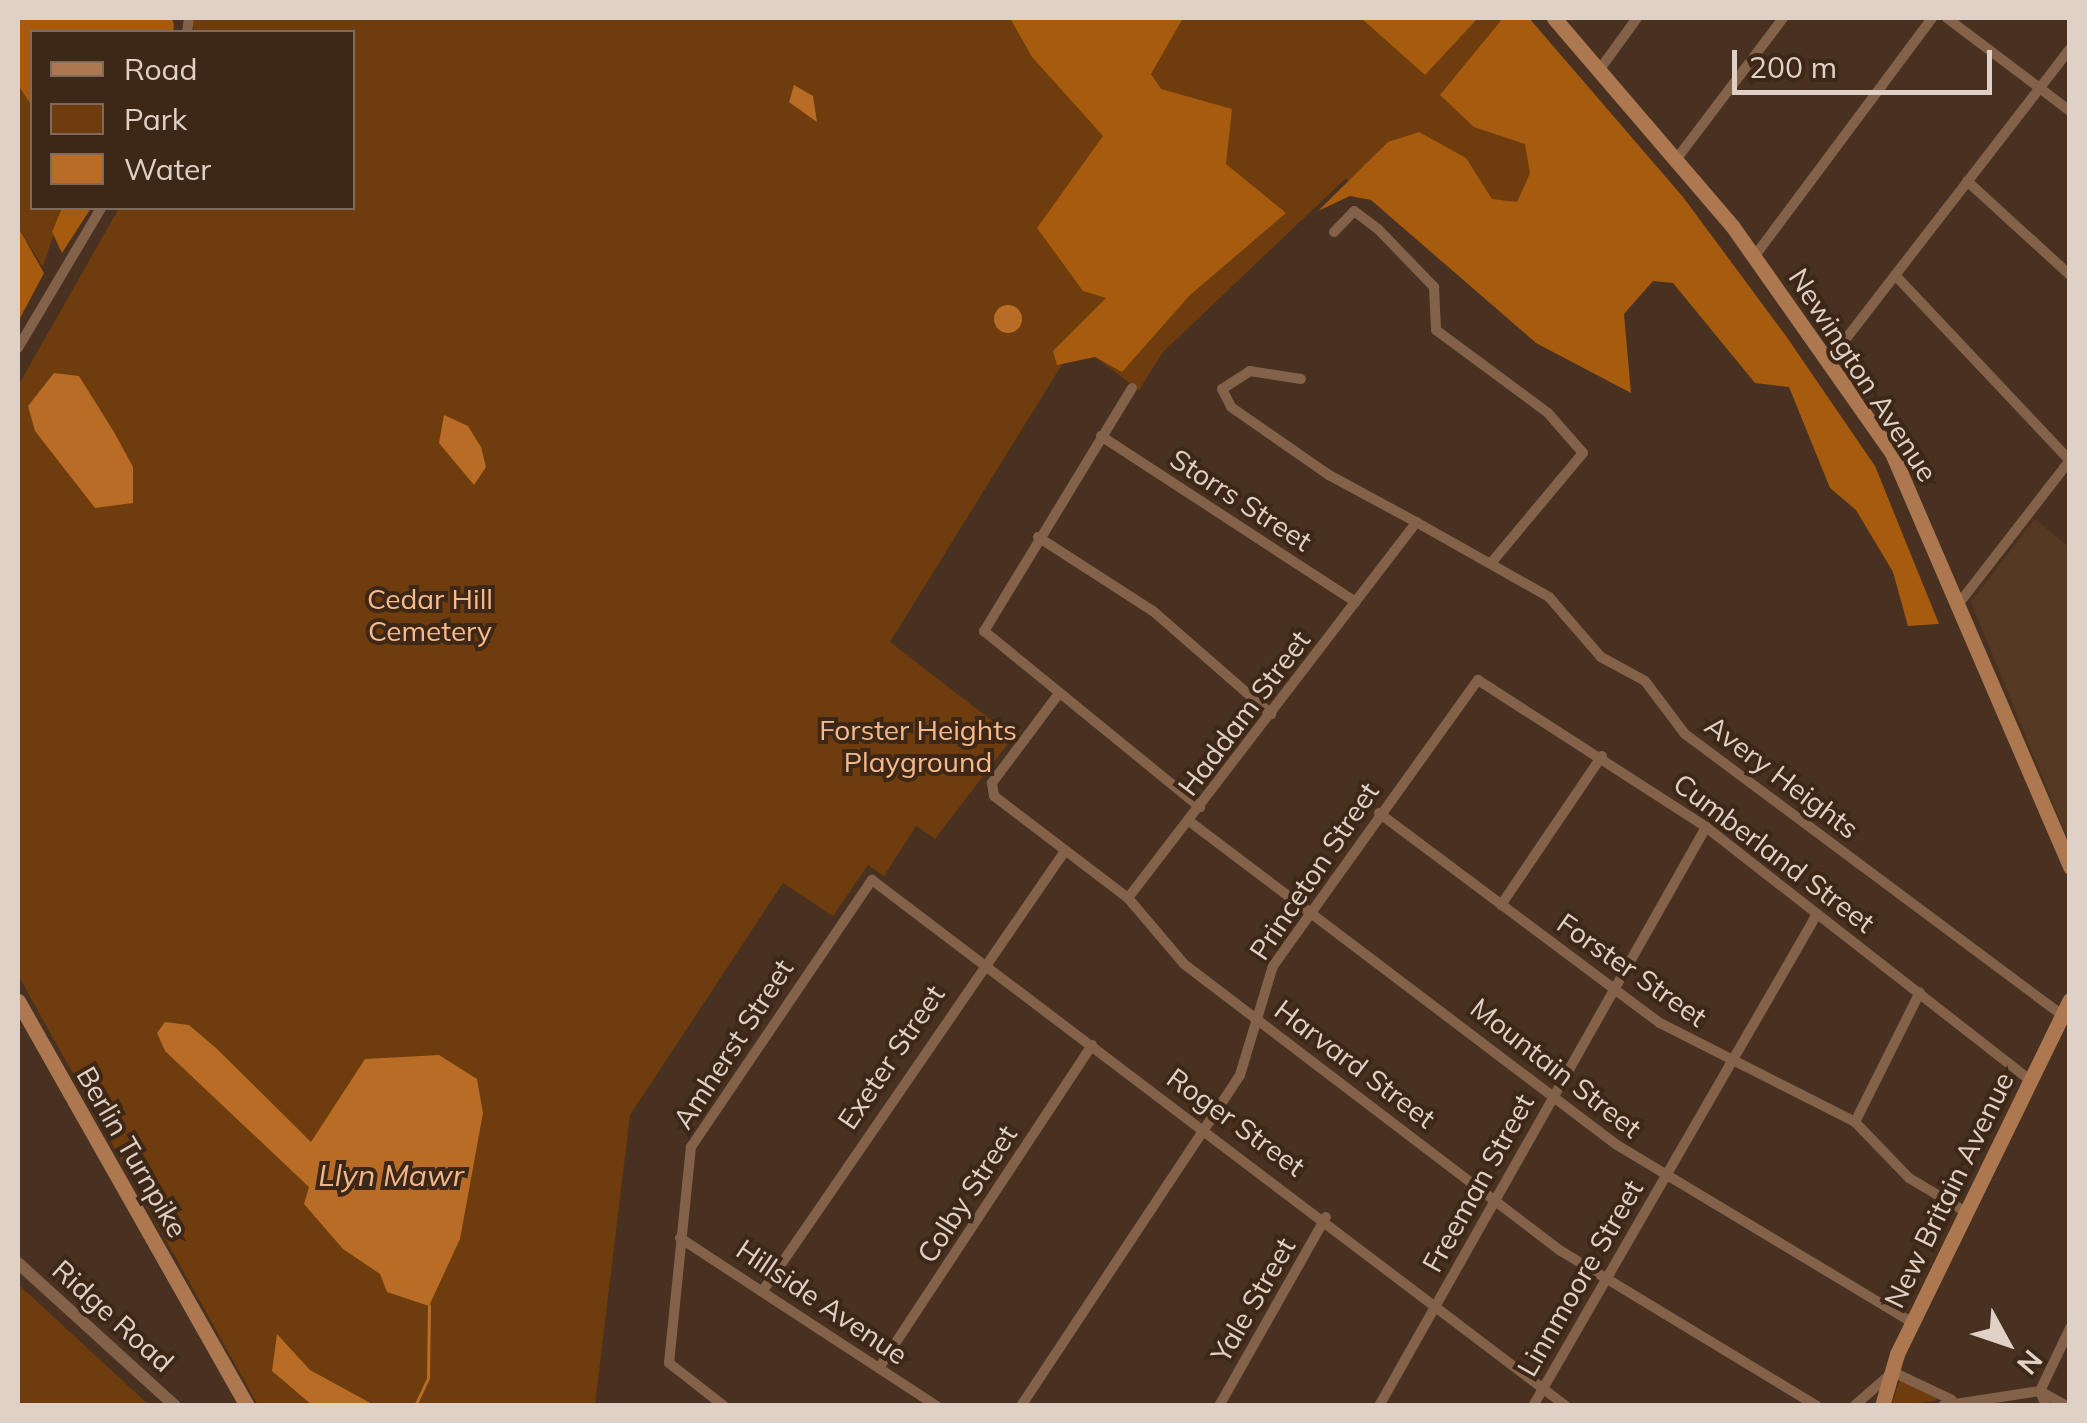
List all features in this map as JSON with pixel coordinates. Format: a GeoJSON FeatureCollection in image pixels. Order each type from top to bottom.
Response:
{"type":"FeatureCollection","features":[{"type":"Feature","properties":{"kind":"main road","name":"Newington Avenue"},"geometry":{"type":"LineString","coordinates":[[1554,18],[1678,157],[1754,257],[1904,475],[2070,867]]}},
{"type":"Feature","properties":{"kind":"main road","name":"New Britain Avenue"},"geometry":{"type":"LineString","coordinates":[[1882,1406],[1889,1373],[1912,1322],[2070,1000]]}},
{"type":"Feature","properties":{"kind":"main road","name":"Berlin Turnpike"},"geometry":{"type":"LineString","coordinates":[[18,1001],[247,1406]]}},
{"type":"Feature","properties":{"kind":"street"},"geometry":{"type":"LineString","coordinates":[[1600,70],[1637,18]]}},
{"type":"Feature","properties":{"kind":"street"},"geometry":{"type":"LineString","coordinates":[[1678,157],[1783,18]]}},
{"type":"Feature","properties":{"kind":"street"},"geometry":{"type":"LineString","coordinates":[[1754,257],[1932,18]]}},
{"type":"Feature","properties":{"kind":"street"},"geometry":{"type":"LineString","coordinates":[[1946,18],[2070,111]]}},
{"type":"Feature","properties":{"kind":"street"},"geometry":{"type":"LineString","coordinates":[[1828,362],[2070,48]]}},
{"type":"Feature","properties":{"kind":"street"},"geometry":{"type":"LineString","coordinates":[[1966,181],[2070,275]]}},
{"type":"Feature","properties":{"kind":"street"},"geometry":{"type":"LineString","coordinates":[[18,348],[100,210]]}},
{"type":"Feature","properties":{"kind":"street"},"geometry":{"type":"LineString","coordinates":[[1334,232],[1354,211],[1378,229],[1434,287],[1436,330],[1548,413],[1583,453],[1492,562]]}},
{"type":"Feature","properties":{"kind":"street"},"geometry":{"type":"LineString","coordinates":[[1895,275],[2069,461],[1960,602]]}},
{"type":"Feature","properties":{"kind":"street","name":"Avery Heights"},"geometry":{"type":"LineString","coordinates":[[1300,379],[1250,371],[1222,389],[1231,407],[1328,475],[1492,562],[1549,597],[1601,656],[1645,681],[1685,734],[2062,1015]]}},
{"type":"Feature","properties":{"kind":"street"},"geometry":{"type":"LineString","coordinates":[[1132,388],[984,631],[1057,696],[1200,807]]}},
{"type":"Feature","properties":{"kind":"street","name":"Storrs Street"},"geometry":{"type":"LineString","coordinates":[[1101,436],[1356,602]]}},
{"type":"Feature","properties":{"kind":"street","name":"Haddam Street"},"geometry":{"type":"LineString","coordinates":[[1128,898],[1190,822],[1416,522]]}},
{"type":"Feature","properties":{"kind":"street"},"geometry":{"type":"LineString","coordinates":[[1038,537],[1153,611],[1271,714]]}},
{"type":"Feature","properties":{"kind":"street","name":"Cumberland Street"},"geometry":{"type":"LineString","coordinates":[[1478,680],[1706,826],[2030,1080]]}},
{"type":"Feature","properties":{"kind":"street","name":"Princeton Street"},"geometry":{"type":"LineString","coordinates":[[1021,1406],[1240,1075],[1273,966],[1478,680]]}},
{"type":"Feature","properties":{"kind":"street","name":"Harvard Street"},"geometry":{"type":"LineString","coordinates":[[1057,696],[990,787],[1128,898],[1164,946],[1257,1019],[1606,1278],[1817,1406]]}},
{"type":"Feature","properties":{"kind":"street"},"geometry":{"type":"LineString","coordinates":[[1500,905],[1602,756]]}},
{"type":"Feature","properties":{"kind":"street","name":"Forster Street"},"geometry":{"type":"LineString","coordinates":[[1379,813],[1614,988],[1733,1061],[1856,1122],[1909,1178],[1966,1212]]}},
{"type":"Feature","properties":{"kind":"street","name":"Mountain Street"},"geometry":{"type":"LineString","coordinates":[[1190,822],[1664,1177],[1912,1322]]}},
{"type":"Feature","properties":{"kind":"street","name":"Freeman Street"},"geometry":{"type":"LineString","coordinates":[[1379,1406],[1706,826]]}},
{"type":"Feature","properties":{"kind":"street","name":"Exeter Street"},"geometry":{"type":"LineString","coordinates":[[762,1292],[982,961],[1065,851]]}},
{"type":"Feature","properties":{"kind":"street","name":"Roger Street"},"geometry":{"type":"LineString","coordinates":[[874,880],[1326,1217],[1545,1384],[1566,1406]]}},
{"type":"Feature","properties":{"kind":"street","name":"Amherst Street"},"geometry":{"type":"LineString","coordinates":[[724,1406],[669,1362],[691,1147],[874,880]]}},
{"type":"Feature","properties":{"kind":"street","name":"Linnmoore Street"},"geometry":{"type":"LineString","coordinates":[[1533,1406],[1818,914]]}},
{"type":"Feature","properties":{"kind":"street"},"geometry":{"type":"LineString","coordinates":[[1856,1122],[1920,992]]}},
{"type":"Feature","properties":{"kind":"street","name":"Colby Street"},"geometry":{"type":"LineString","coordinates":[[879,1368],[1092,1045]]}},
{"type":"Feature","properties":{"kind":"street","name":"Yale Street"},"geometry":{"type":"LineString","coordinates":[[1219,1406],[1326,1217]]}},
{"type":"Feature","properties":{"kind":"street","name":"Hillside Avenue"},"geometry":{"type":"LineString","coordinates":[[680,1238],[937,1406]]}},
{"type":"Feature","properties":{"kind":"street","name":"Ridge Road"},"geometry":{"type":"LineString","coordinates":[[18,1263],[174,1406]]}},
{"type":"Feature","properties":{"kind":"street"},"geometry":{"type":"LineString","coordinates":[[2046,1406],[2040,1391],[2070,1328]]}},
{"type":"Feature","properties":{"kind":"street"},"geometry":{"type":"LineString","coordinates":[[1854,1406],[1889,1373],[1947,1403],[2040,1391],[2067,1406]]}},
{"type":"Feature","properties":{"kind":"shaded area"},"geometry":{"type":"Polygon","coordinates":[[[18,18],[172,18],[173,30],[30,30],[30,103],[18,85],[18,18]]]}},
{"type":"Feature","properties":{"kind":"shaded area"},"geometry":{"type":"Polygon","coordinates":[[[1010,18],[1183,18],[1151,74],[1161,89],[1232,109],[1226,164],[1286,213],[1189,296],[1122,372],[1095,357],[1057,365],[1053,351],[1106,298],[1083,291],[1037,228],[1103,136],[1032,57],[1010,18]]]}},
{"type":"Feature","properties":{"kind":"shaded area"},"geometry":{"type":"Polygon","coordinates":[[[1361,18],[1478,18],[1425,75],[1361,18]]]}},
{"type":"Feature","properties":{"kind":"shaded area"},"geometry":{"type":"Polygon","coordinates":[[[1503,18],[1529,18],[1683,197],[1786,336],[1875,466],[1939,624],[1908,626],[1893,572],[1856,510],[1830,488],[1789,387],[1755,383],[1673,283],[1653,281],[1624,314],[1631,393],[1536,343],[1371,200],[1350,196],[1318,211],[1388,142],[1419,132],[1466,158],[1492,199],[1517,202],[1530,173],[1525,144],[1474,127],[1440,95],[1503,18]]]}},
{"type":"Feature","properties":{"kind":"shaded area"},"geometry":{"type":"Polygon","coordinates":[[[61,210],[90,210],[62,253],[52,232],[61,210]]]}},
{"type":"Feature","properties":{"kind":"shaded area"},"geometry":{"type":"Polygon","coordinates":[[[18,227],[44,273],[18,322],[18,227]]]}},
{"type":"Feature","properties":{"kind":"shaded area"},"geometry":{"type":"Polygon","coordinates":[[[2035,519],[2069,547],[2069,842],[1971,602],[2035,519]]]}},
{"type":"Feature","properties":{"kind":"green space","name":"Cedar Hill Cemetery"},"geometry":{"type":"Polygon","coordinates":[[[192,18],[1525,18],[1622,126],[1477,289],[1346,178],[1163,352],[1139,390],[1076,342],[890,642],[1013,737],[935,839],[916,826],[884,876],[868,865],[833,916],[783,883],[630,1115],[595,1405],[258,1405],[18,975],[18,386],[118,210],[355,210],[355,30],[194,30],[192,18]]]}},
{"type":"Feature","properties":{"kind":"green space"},"geometry":{"type":"Polygon","coordinates":[[[18,85],[30,103],[30,210],[61,210],[43,267],[18,227],[18,85]]]}},
{"type":"Feature","properties":{"kind":"green space"},"geometry":{"type":"Polygon","coordinates":[[[18,1284],[149,1405],[18,1405],[18,1284]]]}},
{"type":"Feature","properties":{"kind":"green space"},"geometry":{"type":"Polygon","coordinates":[[[1900,1380],[1936,1398],[1935,1401],[1891,1406],[1900,1380]]]}},
{"type":"Feature","properties":{"kind":"water"},"geometry":{"type":"Polygon","coordinates":[[[794,85],[813,96],[817,122],[789,102],[794,85]]]}},
{"type":"Feature","properties":{"kind":"water"},"geometry":{"type":"Polygon","coordinates":[[[1008,305],[1018,309],[1022,319],[1018,329],[1008,333],[998,329],[994,319],[998,309],[1008,305]]]}},
{"type":"Feature","properties":{"kind":"water"},"geometry":{"type":"Polygon","coordinates":[[[54,373],[79,376],[114,432],[133,467],[133,503],[95,508],[35,431],[28,406],[54,373]]]}},
{"type":"Feature","properties":{"kind":"water"},"geometry":{"type":"Polygon","coordinates":[[[444,415],[468,426],[481,447],[486,467],[474,485],[439,443],[444,415]]]}},
{"type":"Feature","properties":{"kind":"water","name":"Llyn Mawr"},"geometry":{"type":"Polygon","coordinates":[[[165,1022],[189,1025],[311,1142],[365,1059],[439,1055],[477,1079],[483,1113],[460,1239],[429,1306],[387,1292],[380,1274],[343,1249],[304,1204],[309,1187],[165,1051],[157,1033],[165,1022]]]}},
{"type":"Feature","properties":{"kind":"water"},"geometry":{"type":"Polygon","coordinates":[[[277,1334],[310,1370],[374,1405],[312,1405],[272,1371],[277,1334]]]}},
{"type":"Feature","properties":{"kind":"waterway"},"geometry":{"type":"LineString","coordinates":[[415,1406],[428,1378],[429,1306]]}},
{"type":"Feature","properties":{"kind":"park label","name":"Forster Heights Playground"},"geometry":{"type":"Point","coordinates":[918,746]}}]}
